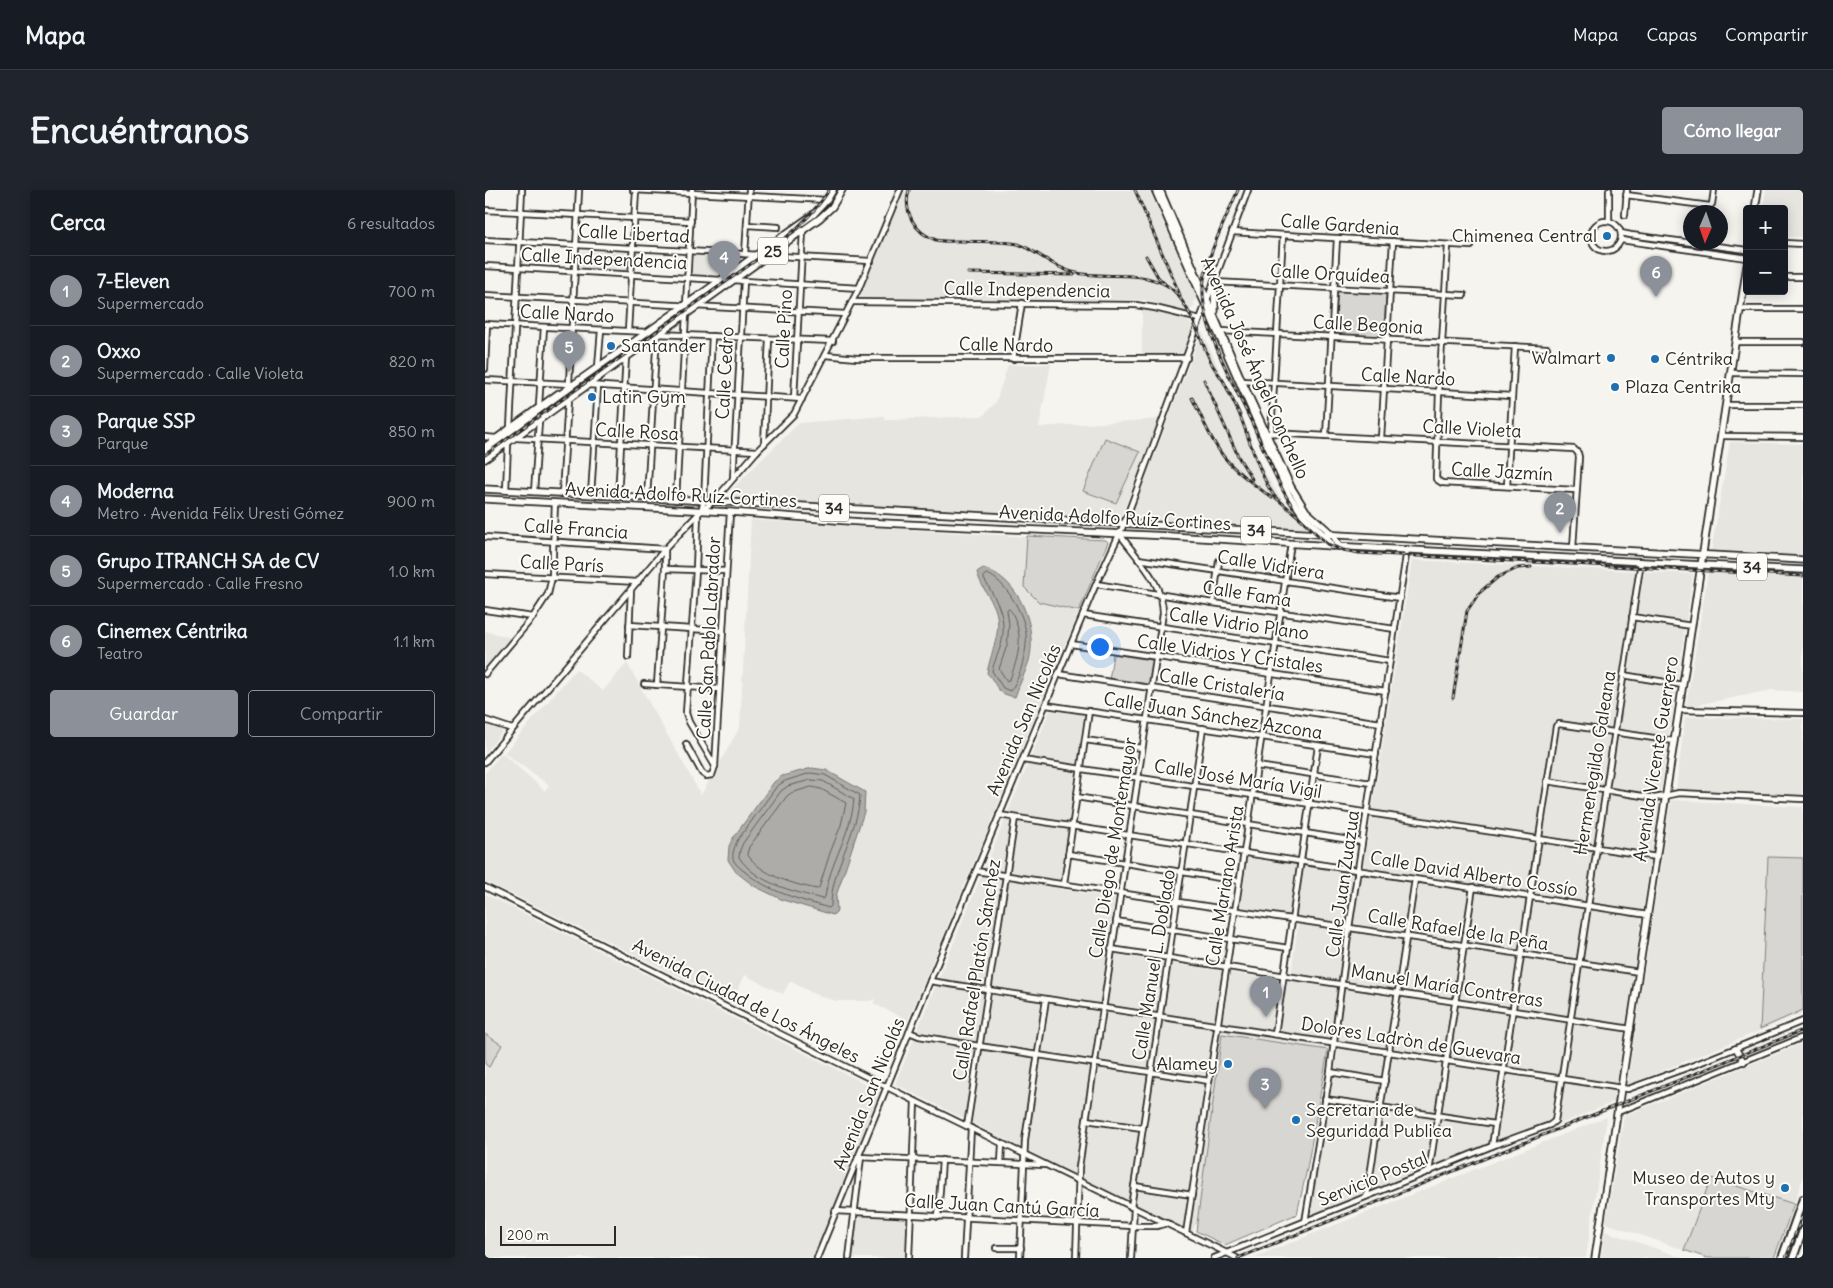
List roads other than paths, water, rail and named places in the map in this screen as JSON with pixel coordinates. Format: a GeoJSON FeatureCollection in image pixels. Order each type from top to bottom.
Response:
{"type":"FeatureCollection","features":[{"type":"Feature","properties":{"kind":"highway"},"geometry":{"type":"LineString","coordinates":[[1782,1258],[1803,1199]]}},
{"type":"Feature","properties":{"kind":"highway"},"geometry":{"type":"LineString","coordinates":[[1793,1258],[1803,1230]]}},
{"type":"Feature","properties":{"kind":"main road","name":"25"},"geometry":{"type":"LineString","coordinates":[[485,450],[572,384],[814,214],[827,200],[833,190]]}},
{"type":"Feature","properties":{"kind":"main road","name":"25"},"geometry":{"type":"LineString","coordinates":[[485,460],[567,401],[586,385],[803,231],[827,212],[837,201],[842,190]]}},
{"type":"Feature","properties":{"kind":"main road","name":"Avenida José Ángel Conchello"},"geometry":{"type":"LineString","coordinates":[[1155,190],[1289,495],[1303,515],[1336,546]]}},
{"type":"Feature","properties":{"kind":"main road","name":"Avenida José Ángel Conchello"},"geometry":{"type":"LineString","coordinates":[[1160,190],[1242,381],[1269,434],[1298,500],[1311,516],[1333,536],[1336,546]]}},
{"type":"Feature","properties":{"kind":"main road"},"geometry":{"type":"LineString","coordinates":[[1756,205],[1758,190]]}},
{"type":"Feature","properties":{"kind":"main road"},"geometry":{"type":"LineString","coordinates":[[1214,282],[1215,318]]}},
{"type":"Feature","properties":{"kind":"main road","name":"Avenida Vicente Guerrero"},"geometry":{"type":"LineString","coordinates":[[1595,1258],[1743,292]]}},
{"type":"Feature","properties":{"kind":"main road","name":"Avenida Adolfo Ruíz Cortines"},"geometry":{"type":"LineString","coordinates":[[485,489],[1803,560]]}},
{"type":"Feature","properties":{"kind":"main road","name":"Avenida Adolfo Ruíz Cortines"},"geometry":{"type":"LineString","coordinates":[[485,499],[699,512],[730,512],[869,522],[1119,533],[1803,570]]}},
{"type":"Feature","properties":{"kind":"main road"},"geometry":{"type":"LineString","coordinates":[[1270,542],[1273,537],[1271,531]]}},
{"type":"Feature","properties":{"kind":"main road"},"geometry":{"type":"LineString","coordinates":[[1371,537],[1369,542],[1372,548]]}},
{"type":"Feature","properties":{"kind":"street"},"geometry":{"type":"LineString","coordinates":[[510,428],[523,190]]}},
{"type":"Feature","properties":{"kind":"street"},"geometry":{"type":"LineString","coordinates":[[485,380],[572,384],[573,300],[579,190]]}},
{"type":"Feature","properties":{"kind":"street"},"geometry":{"type":"LineString","coordinates":[[628,331],[635,190],[827,200]]}},
{"type":"Feature","properties":{"kind":"street"},"geometry":{"type":"LineString","coordinates":[[745,254],[749,190]]}},
{"type":"Feature","properties":{"kind":"street"},"geometry":{"type":"LineString","coordinates":[[485,762],[665,549],[699,512],[713,501],[764,444],[794,414],[859,288],[900,190]]}},
{"type":"Feature","properties":{"kind":"street","name":"Avenida San Nicolás"},"geometry":{"type":"LineString","coordinates":[[817,1258],[835,1211],[860,1157],[886,1086],[999,815],[1096,584],[1124,524],[1249,190]]}},
{"type":"Feature","properties":{"kind":"street"},"geometry":{"type":"LineString","coordinates":[[1609,190],[1609,221]]}},
{"type":"Feature","properties":{"kind":"street"},"geometry":{"type":"LineString","coordinates":[[1625,215],[1626,192],[1707,206],[1712,204],[1714,190]]}},
{"type":"Feature","properties":{"kind":"street"},"geometry":{"type":"LineString","coordinates":[[686,305],[692,192]]}},
{"type":"Feature","properties":{"kind":"street"},"geometry":{"type":"LineString","coordinates":[[485,210],[691,221]]}},
{"type":"Feature","properties":{"kind":"street"},"geometry":{"type":"LineString","coordinates":[[1609,221],[1616,224],[1621,233],[1621,240],[1617,247],[1609,251],[1600,250],[1593,244],[1591,235],[1595,226],[1602,222],[1609,221]]}},
{"type":"Feature","properties":{"kind":"street"},"geometry":{"type":"LineString","coordinates":[[747,225],[777,227]]}},
{"type":"Feature","properties":{"kind":"street","name":"Calle Pino"},"geometry":{"type":"LineString","coordinates":[[794,398],[803,231]]}},
{"type":"Feature","properties":{"kind":"street","name":"Calle Gardenia"},"geometry":{"type":"LineString","coordinates":[[1232,232],[1471,246]]}},
{"type":"Feature","properties":{"kind":"street"},"geometry":{"type":"LineString","coordinates":[[1621,233],[1743,249]]}},
{"type":"Feature","properties":{"kind":"street"},"geometry":{"type":"LineString","coordinates":[[1269,434],[1283,235]]}},
{"type":"Feature","properties":{"kind":"street"},"geometry":{"type":"LineString","coordinates":[[1326,436],[1337,238]]}},
{"type":"Feature","properties":{"kind":"street","name":"Calle Libertad"},"geometry":{"type":"LineString","coordinates":[[485,240],[871,261]]}},
{"type":"Feature","properties":{"kind":"street"},"geometry":{"type":"LineString","coordinates":[[1621,240],[1743,257]]}},
{"type":"Feature","properties":{"kind":"street"},"geometry":{"type":"LineString","coordinates":[[1381,438],[1393,242]]}},
{"type":"Feature","properties":{"kind":"street"},"geometry":{"type":"LineString","coordinates":[[1788,243],[1803,244]]}},
{"type":"Feature","properties":{"kind":"street"},"geometry":{"type":"LineString","coordinates":[[1437,441],[1448,245]]}},
{"type":"Feature","properties":{"kind":"street","name":"Calle Independencia"},"geometry":{"type":"LineString","coordinates":[[485,266],[631,273],[721,280]]}},
{"type":"Feature","properties":{"kind":"street"},"geometry":{"type":"LineString","coordinates":[[1788,277],[1803,277]]}},
{"type":"Feature","properties":{"kind":"street"},"geometry":{"type":"LineString","coordinates":[[733,280],[859,288]]}},
{"type":"Feature","properties":{"kind":"street","name":"Calle Cedro"},"geometry":{"type":"LineString","coordinates":[[733,478],[744,281]]}},
{"type":"Feature","properties":{"kind":"street","name":"Calle Orquídea"},"geometry":{"type":"LineString","coordinates":[[1214,282],[1464,295]]}},
{"type":"Feature","properties":{"kind":"street"},"geometry":{"type":"LineString","coordinates":[[485,295],[846,314]]}},
{"type":"Feature","properties":{"kind":"street","name":"Calle Independencia"},"geometry":{"type":"LineString","coordinates":[[851,302],[1146,306],[1200,319]]}},
{"type":"Feature","properties":{"kind":"street"},"geometry":{"type":"LineString","coordinates":[[1013,359],[1022,303]]}},
{"type":"Feature","properties":{"kind":"street"},"geometry":{"type":"LineString","coordinates":[[1740,309],[1803,309]]}},
{"type":"Feature","properties":{"kind":"street"},"geometry":{"type":"LineString","coordinates":[[676,500],[686,314]]}},
{"type":"Feature","properties":{"kind":"street"},"geometry":{"type":"LineString","coordinates":[[485,369],[486,324]]}},
{"type":"Feature","properties":{"kind":"street","name":"Calle Nardo"},"geometry":{"type":"LineString","coordinates":[[486,324],[647,332]]}},
{"type":"Feature","properties":{"kind":"street"},"geometry":{"type":"LineString","coordinates":[[485,446],[541,407],[544,327]]}},
{"type":"Feature","properties":{"kind":"street"},"geometry":{"type":"LineString","coordinates":[[598,367],[601,330]]}},
{"type":"Feature","properties":{"kind":"street","name":"Calle Begonia"},"geometry":{"type":"LineString","coordinates":[[1221,332],[1547,348]]}},
{"type":"Feature","properties":{"kind":"street"},"geometry":{"type":"LineString","coordinates":[[647,498],[657,334],[833,341]]}},
{"type":"Feature","properties":{"kind":"street"},"geometry":{"type":"LineString","coordinates":[[686,744],[704,775],[712,775],[715,766],[687,718],[699,512],[704,500],[712,336]]}},
{"type":"Feature","properties":{"kind":"street"},"geometry":{"type":"LineString","coordinates":[[764,444],[769,339]]}},
{"type":"Feature","properties":{"kind":"street"},"geometry":{"type":"LineString","coordinates":[[1735,342],[1803,342]]}},
{"type":"Feature","properties":{"kind":"street"},"geometry":{"type":"LineString","coordinates":[[1507,486],[1515,346]]}},
{"type":"Feature","properties":{"kind":"street","name":"Calle Nardo"},"geometry":{"type":"LineString","coordinates":[[825,355],[857,358],[1187,358]]}},
{"type":"Feature","properties":{"kind":"street"},"geometry":{"type":"LineString","coordinates":[[619,497],[626,357]]}},
{"type":"Feature","properties":{"kind":"street"},"geometry":{"type":"LineString","coordinates":[[1731,373],[1803,374]]}},
{"type":"Feature","properties":{"kind":"street","name":"Calle Nardo"},"geometry":{"type":"LineString","coordinates":[[1242,381],[1512,396]]}},
{"type":"Feature","properties":{"kind":"street"},"geometry":{"type":"LineString","coordinates":[[586,385],[802,399]]}},
{"type":"Feature","properties":{"kind":"street"},"geometry":{"type":"LineString","coordinates":[[591,495],[598,386]]}},
{"type":"Feature","properties":{"kind":"street"},"geometry":{"type":"LineString","coordinates":[[485,460],[567,401]]}},
{"type":"Feature","properties":{"kind":"street"},"geometry":{"type":"LineString","coordinates":[[562,494],[567,401]]}},
{"type":"Feature","properties":{"kind":"street"},"geometry":{"type":"LineString","coordinates":[[1726,405],[1803,405]]}},
{"type":"Feature","properties":{"kind":"street"},"geometry":{"type":"LineString","coordinates":[[534,492],[539,422]]}},
{"type":"Feature","properties":{"kind":"street","name":"Calle Violeta"},"geometry":{"type":"LineString","coordinates":[[1269,434],[1571,448],[1579,455],[1573,548]]}},
{"type":"Feature","properties":{"kind":"street"},"geometry":{"type":"LineString","coordinates":[[1721,436],[1803,437]]}},
{"type":"Feature","properties":{"kind":"street"},"geometry":{"type":"LineString","coordinates":[[485,437],[496,438]]}},
{"type":"Feature","properties":{"kind":"street","name":"Calle Rosa"},"geometry":{"type":"LineString","coordinates":[[516,438],[757,452]]}},
{"type":"Feature","properties":{"kind":"street","name":"Calle Jazmín"},"geometry":{"type":"LineString","coordinates":[[1437,441],[1436,478],[1442,483],[1576,490]]}},
{"type":"Feature","properties":{"kind":"street"},"geometry":{"type":"LineString","coordinates":[[506,490],[509,444]]}},
{"type":"Feature","properties":{"kind":"street"},"geometry":{"type":"LineString","coordinates":[[485,674],[533,617],[548,594],[552,577],[555,503]]}},
{"type":"Feature","properties":{"kind":"street","name":"Calle San Pablo Labrador"},"geometry":{"type":"LineString","coordinates":[[715,766],[730,512]]}},
{"type":"Feature","properties":{"kind":"street","name":"Calle Diego de Montemayor"},"geometry":{"type":"LineString","coordinates":[[1076,1258],[1079,1180],[1093,1064],[1163,607],[1157,585],[1119,533]]}},
{"type":"Feature","properties":{"kind":"street","name":"Calle Francia"},"geometry":{"type":"LineString","coordinates":[[485,537],[665,549]]}},
{"type":"Feature","properties":{"kind":"street","name":"Calle Mariano Arista"},"geometry":{"type":"LineString","coordinates":[[1186,1233],[1291,543]]}},
{"type":"Feature","properties":{"kind":"street"},"geometry":{"type":"LineString","coordinates":[[657,685],[665,549]]}},
{"type":"Feature","properties":{"kind":"street","name":"Calle Juan Zuazua"},"geometry":{"type":"LineString","coordinates":[[1305,1222],[1330,1072],[1349,928],[1407,549]]}},
{"type":"Feature","properties":{"kind":"street","name":"Calle Vidriera"},"geometry":{"type":"LineString","coordinates":[[1138,559],[1400,598]]}},
{"type":"Feature","properties":{"kind":"street"},"geometry":{"type":"LineString","coordinates":[[1213,603],[1219,561]]}},
{"type":"Feature","properties":{"kind":"street","name":"Hermenegildo Galeana"},"geometry":{"type":"LineString","coordinates":[[1556,1118],[1613,732],[1641,561]]}},
{"type":"Feature","properties":{"kind":"street"},"geometry":{"type":"LineString","coordinates":[[665,569],[726,571]]}},
{"type":"Feature","properties":{"kind":"street","name":"Calle París"},"geometry":{"type":"LineString","coordinates":[[485,574],[638,582]]}},
{"type":"Feature","properties":{"kind":"street","name":"Calle Fama"},"geometry":{"type":"LineString","coordinates":[[1096,584],[1395,629]]}},
{"type":"Feature","properties":{"kind":"street"},"geometry":{"type":"LineString","coordinates":[[628,657],[631,589]]}},
{"type":"Feature","properties":{"kind":"street"},"geometry":{"type":"LineString","coordinates":[[485,610],[533,617]]}},
{"type":"Feature","properties":{"kind":"street","name":"Calle Vidrio Plano"},"geometry":{"type":"LineString","coordinates":[[1083,615],[1390,660]]}},
{"type":"Feature","properties":{"kind":"street"},"geometry":{"type":"LineString","coordinates":[[1632,617],[1692,626]]}},
{"type":"Feature","properties":{"kind":"street"},"geometry":{"type":"LineString","coordinates":[[629,625],[723,631]]}},
{"type":"Feature","properties":{"kind":"street","name":"Calle Vidrios Y Cristales"},"geometry":{"type":"LineString","coordinates":[[1071,644],[1385,691]]}},
{"type":"Feature","properties":{"kind":"street","name":"Calle Cristalería"},"geometry":{"type":"LineString","coordinates":[[1058,674],[1381,723]]}},
{"type":"Feature","properties":{"kind":"street"},"geometry":{"type":"LineString","coordinates":[[1623,675],[1683,685]]}},
{"type":"Feature","properties":{"kind":"street"},"geometry":{"type":"LineString","coordinates":[[644,684],[719,689]]}},
{"type":"Feature","properties":{"kind":"street","name":"Calle Juan Sánchez Azcona"},"geometry":{"type":"LineString","coordinates":[[1046,705],[1376,754]]}},
{"type":"Feature","properties":{"kind":"street"},"geometry":{"type":"LineString","coordinates":[[1679,710],[1803,713]]}},
{"type":"Feature","properties":{"kind":"street"},"geometry":{"type":"LineString","coordinates":[[1064,884],[1089,711]]}},
{"type":"Feature","properties":{"kind":"street"},"geometry":{"type":"LineString","coordinates":[[485,720],[512,729]]}},
{"type":"Feature","properties":{"kind":"street"},"geometry":{"type":"LineString","coordinates":[[1492,1146],[1555,728],[1559,724],[1675,741]]}},
{"type":"Feature","properties":{"kind":"street","name":"Calle Manuel L. Doblado"},"geometry":{"type":"LineString","coordinates":[[1131,1258],[1135,1186],[1203,728]]}},
{"type":"Feature","properties":{"kind":"street"},"geometry":{"type":"LineString","coordinates":[[1085,740],[1142,748]]}},
{"type":"Feature","properties":{"kind":"street"},"geometry":{"type":"LineString","coordinates":[[1275,1034],[1318,746]]}},
{"type":"Feature","properties":{"kind":"street","name":"Calle José María Vigil"},"geometry":{"type":"LineString","coordinates":[[1023,760],[1657,857]]}},
{"type":"Feature","properties":{"kind":"street"},"geometry":{"type":"LineString","coordinates":[[1257,766],[1371,783]]}},
{"type":"Feature","properties":{"kind":"street"},"geometry":{"type":"LineString","coordinates":[[1547,781],[1655,798],[1679,793],[1803,799]]}},
{"type":"Feature","properties":{"kind":"street"},"geometry":{"type":"LineString","coordinates":[[1076,797],[1363,842]]}},
{"type":"Feature","properties":{"kind":"street","name":"Calle David Alberto Cossío"},"geometry":{"type":"LineString","coordinates":[[999,815],[1648,914]]}},
{"type":"Feature","properties":{"kind":"street","name":"Calle Rafael Platón Sánchez"},"geometry":{"type":"LineString","coordinates":[[964,1258],[969,1127],[979,1046],[1015,818]]}},
{"type":"Feature","properties":{"kind":"street"},"geometry":{"type":"LineString","coordinates":[[1068,854],[1239,881]]}},
{"type":"Feature","properties":{"kind":"street","name":"Calle Rafael de la Peña"},"geometry":{"type":"LineString","coordinates":[[976,871],[1639,972]]}},
{"type":"Feature","properties":{"kind":"street"},"geometry":{"type":"LineString","coordinates":[[1367,1196],[1415,879]]}},
{"type":"Feature","properties":{"kind":"street","name":"Avenida Ciudad de Los Ángeles"},"geometry":{"type":"LineString","coordinates":[[485,887],[915,1101],[1237,1258]]}},
{"type":"Feature","properties":{"kind":"street"},"geometry":{"type":"LineString","coordinates":[[1429,1172],[1473,888]]}},
{"type":"Feature","properties":{"kind":"street"},"geometry":{"type":"LineString","coordinates":[[1116,921],[1288,948]]}},
{"type":"Feature","properties":{"kind":"street","name":"Manuel María Contreras"},"geometry":{"type":"LineString","coordinates":[[1111,949],[1631,1029]]}},
{"type":"Feature","properties":{"kind":"street","name":"Dolores Ladròn de Guevara"},"geometry":{"type":"LineString","coordinates":[[930,981],[1621,1088]]}},
{"type":"Feature","properties":{"kind":"street"},"geometry":{"type":"LineString","coordinates":[[1020,1258],[1025,1140],[1046,999]]}},
{"type":"Feature","properties":{"kind":"street"},"geometry":{"type":"LineString","coordinates":[[1621,1088],[1632,1088],[1736,1049],[1803,1021]]}},
{"type":"Feature","properties":{"kind":"street"},"geometry":{"type":"LineString","coordinates":[[909,1032],[919,1036],[979,1046],[1209,1081]]}},
{"type":"Feature","properties":{"kind":"street"},"geometry":{"type":"LineString","coordinates":[[1618,1112],[1803,1037]]}},
{"type":"Feature","properties":{"kind":"street"},"geometry":{"type":"LineString","coordinates":[[1736,1049],[1744,1062]]}},
{"type":"Feature","properties":{"kind":"street"},"geometry":{"type":"LineString","coordinates":[[1330,1072],[1385,1080]]}},
{"type":"Feature","properties":{"kind":"street"},"geometry":{"type":"LineString","coordinates":[[1325,1099],[1495,1124]]}},
{"type":"Feature","properties":{"kind":"street"},"geometry":{"type":"LineString","coordinates":[[909,1258],[915,1101]]}},
{"type":"Feature","properties":{"kind":"street","name":"Servicio Postal"},"geometry":{"type":"LineString","coordinates":[[1213,1258],[1492,1146],[1550,1125],[1556,1118]]}},
{"type":"Feature","properties":{"kind":"street"},"geometry":{"type":"LineString","coordinates":[[1086,1120],[1143,1128]]}},
{"type":"Feature","properties":{"kind":"street"},"geometry":{"type":"LineString","coordinates":[[1001,1163],[1003,1144]]}},
{"type":"Feature","properties":{"kind":"street"},"geometry":{"type":"LineString","coordinates":[[849,1258],[860,1157],[1046,1165]]}},
{"type":"Feature","properties":{"kind":"street"},"geometry":{"type":"LineString","coordinates":[[938,1216],[941,1160]]}},
{"type":"Feature","properties":{"kind":"street"},"geometry":{"type":"LineString","coordinates":[[1135,1186],[1192,1195]]}},
{"type":"Feature","properties":{"kind":"street","name":"Calle Juan Cantú García"},"geometry":{"type":"LineString","coordinates":[[835,1211],[1133,1226],[1157,1226],[1167,1223]]}},
{"type":"Feature","properties":{"kind":"street"},"geometry":{"type":"LineString","coordinates":[[996,1248],[1021,1248]]}},
{"type":"Feature","properties":{"kind":"water"},"geometry":{"type":"Polygon","coordinates":[[[983,568],[996,573],[1007,582],[1016,593],[1028,619],[1031,634],[1029,661],[1015,697],[1000,691],[987,673],[996,638],[998,621],[993,604],[977,572],[983,568]]]}},
{"type":"Feature","properties":{"kind":"water"},"geometry":{"type":"Polygon","coordinates":[[[812,768],[826,770],[865,792],[864,812],[836,896],[837,911],[833,915],[783,900],[754,886],[736,872],[728,860],[729,846],[733,838],[774,782],[782,776],[812,768]]]}},
{"type":"Feature","properties":{"kind":"railway"},"geometry":{"type":"LineString","coordinates":[[485,455],[773,248],[804,221],[829,190]]}},
{"type":"Feature","properties":{"kind":"railway"},"geometry":{"type":"LineString","coordinates":[[909,190],[909,213],[916,227],[928,237],[946,241],[1018,244],[1065,270],[1084,274],[1143,277],[1155,280],[1174,291],[1187,308],[1211,363],[1228,390],[1269,488],[1275,497],[1327,544],[1359,553],[1803,576]]}},
{"type":"Feature","properties":{"kind":"railway"},"geometry":{"type":"LineString","coordinates":[[1135,190],[1180,295]]}},
{"type":"Feature","properties":{"kind":"railway"},"geometry":{"type":"LineString","coordinates":[[1238,190],[1217,238],[1205,276],[1203,287],[1207,321],[1213,339],[1276,477],[1293,507]]}},
{"type":"Feature","properties":{"kind":"railway"},"geometry":{"type":"LineString","coordinates":[[1146,256],[1158,277],[1165,284]]}},
{"type":"Feature","properties":{"kind":"railway"},"geometry":{"type":"LineString","coordinates":[[968,273],[1074,275]]}},
{"type":"Feature","properties":{"kind":"railway"},"geometry":{"type":"LineString","coordinates":[[1204,380],[1239,458],[1252,479]]}},
{"type":"Feature","properties":{"kind":"railway"},"geometry":{"type":"LineString","coordinates":[[1192,398],[1210,436],[1224,457],[1240,474],[1272,498]]}},
{"type":"Feature","properties":{"kind":"railway"},"geometry":{"type":"LineString","coordinates":[[1453,698],[1467,611],[1479,593],[1498,577],[1518,568],[1531,567]]}},
{"type":"Feature","properties":{"kind":"railway"},"geometry":{"type":"LineString","coordinates":[[1238,1258],[1803,1030]]}},
{"type":"Feature","properties":{"kind":"railway"},"geometry":{"type":"LineString","coordinates":[[1786,1258],[1803,1214]]}},
{"type":"Feature","properties":{"kind":"place","name":"Chimenea Central"},"geometry":{"type":"Point","coordinates":[1607,236]}},
{"type":"Feature","properties":{"kind":"place","name":"Moderna"},"geometry":{"type":"Point","coordinates":[724,282]}},
{"type":"Feature","properties":{"kind":"place","name":"Cinemex Céntrika"},"geometry":{"type":"Point","coordinates":[1656,297]}},
{"type":"Feature","properties":{"kind":"place","name":"Santander"},"geometry":{"type":"Point","coordinates":[611,346]}},
{"type":"Feature","properties":{"kind":"place","name":"Walmart"},"geometry":{"type":"Point","coordinates":[1611,358]}},
{"type":"Feature","properties":{"kind":"place","name":"Céntrika"},"geometry":{"type":"Point","coordinates":[1655,359]}},
{"type":"Feature","properties":{"kind":"place","name":"Grupo ITRANCH SA de CV"},"geometry":{"type":"Point","coordinates":[569,372]}},
{"type":"Feature","properties":{"kind":"place","name":"Plaza Centrika"},"geometry":{"type":"Point","coordinates":[1615,387]}},
{"type":"Feature","properties":{"kind":"place","name":"Latin Gym"},"geometry":{"type":"Point","coordinates":[592,397]}},
{"type":"Feature","properties":{"kind":"place","name":"Oxxo"},"geometry":{"type":"Point","coordinates":[1560,533]}},
{"type":"Feature","properties":{"kind":"place","name":"7-Eleven"},"geometry":{"type":"Point","coordinates":[1266,1017]}},
{"type":"Feature","properties":{"kind":"place","name":"Alamey"},"geometry":{"type":"Point","coordinates":[1228,1064]}},
{"type":"Feature","properties":{"kind":"place","name":"Parque SSP"},"geometry":{"type":"Point","coordinates":[1265,1109]}},
{"type":"Feature","properties":{"kind":"place","name":"Secretaria de Seguridad Publica"},"geometry":{"type":"Point","coordinates":[1296,1120]}},
{"type":"Feature","properties":{"kind":"place","name":"Museo de Autos y Transportes Mty"},"geometry":{"type":"Point","coordinates":[1785,1188]}}]}
